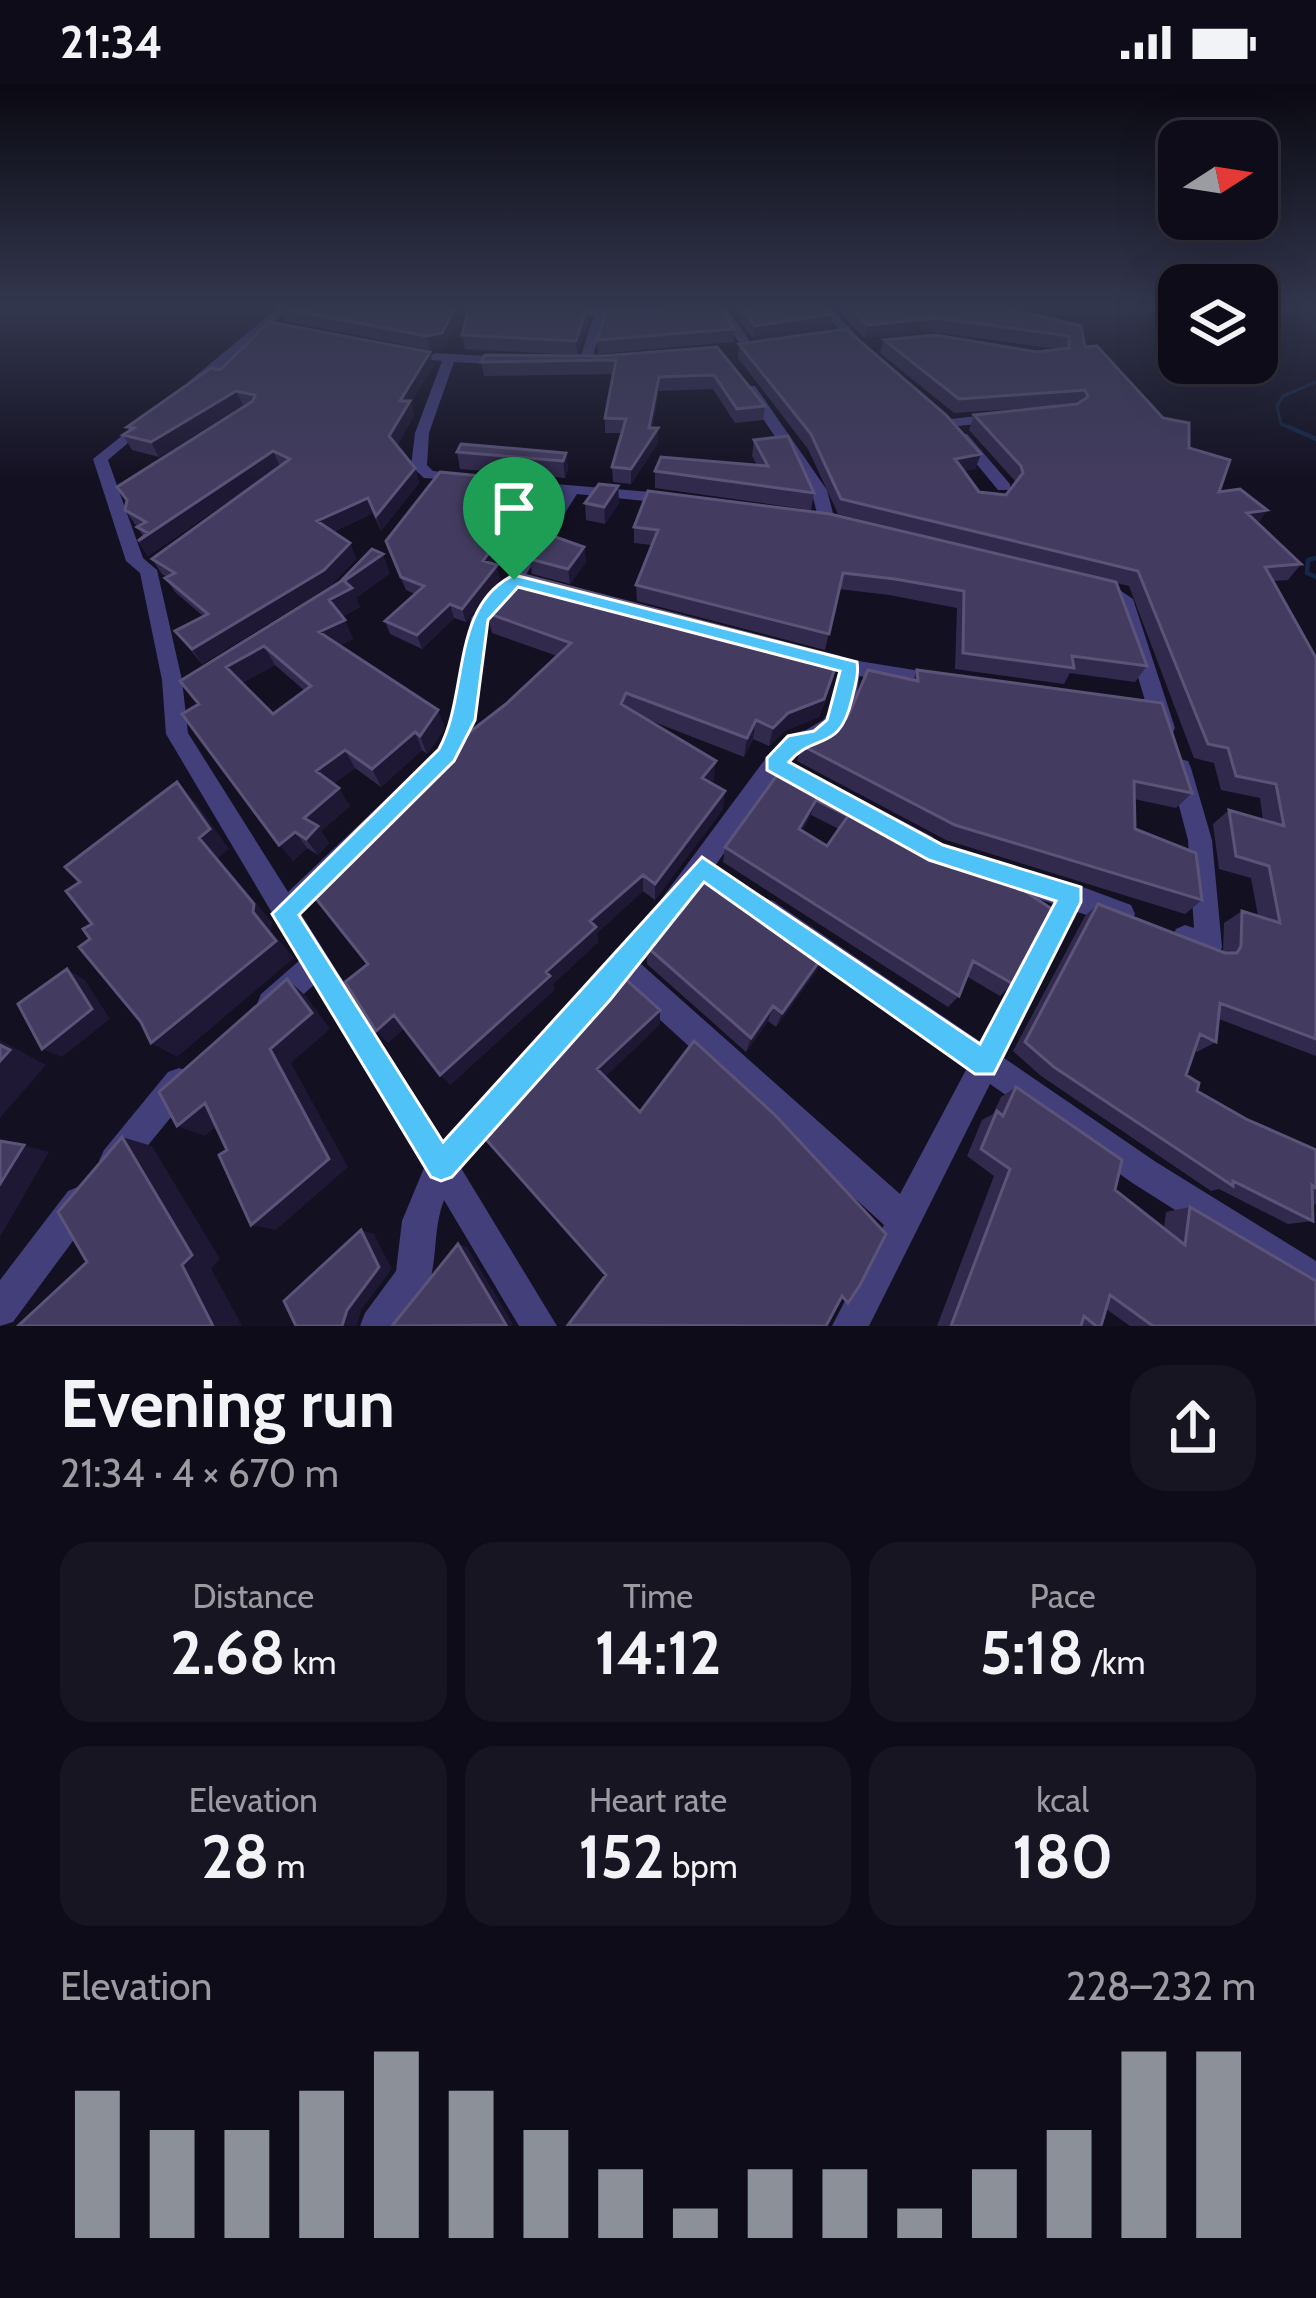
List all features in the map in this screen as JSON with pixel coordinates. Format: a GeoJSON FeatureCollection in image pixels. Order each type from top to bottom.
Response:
{"type":"FeatureCollection","features":[{"type":"Feature","properties":{"kind":"street"},"geometry":{"type":"LineString","coordinates":[[181,394],[215,366]]}},
{"type":"Feature","properties":{"kind":"street"},"geometry":{"type":"LineString","coordinates":[[446,366],[418,452],[423,471],[431,484],[482,480]]}},
{"type":"Feature","properties":{"kind":"street"},"geometry":{"type":"LineString","coordinates":[[736,371],[811,477],[827,521]]}},
{"type":"Feature","properties":{"kind":"street"},"geometry":{"type":"LineString","coordinates":[[163,408],[100,459],[135,561],[148,570],[183,691],[178,734],[539,1326]]}},
{"type":"Feature","properties":{"kind":"street"},"geometry":{"type":"LineString","coordinates":[[932,409],[950,423],[1004,488]]}},
{"type":"Feature","properties":{"kind":"street"},"geometry":{"type":"LineString","coordinates":[[950,423],[1010,416]]}},
{"type":"Feature","properties":{"kind":"street"},"geometry":{"type":"LineString","coordinates":[[505,482],[688,502]]}},
{"type":"Feature","properties":{"kind":"street"},"geometry":{"type":"LineString","coordinates":[[111,499],[130,487]]}},
{"type":"Feature","properties":{"kind":"street"},"geometry":{"type":"LineString","coordinates":[[284,914],[447,755],[465,720],[480,618],[522,583],[573,488]]}},
{"type":"Feature","properties":{"kind":"street"},"geometry":{"type":"LineString","coordinates":[[804,518],[850,526]]}},
{"type":"Feature","properties":{"kind":"street"},"geometry":{"type":"LineString","coordinates":[[148,570],[167,556]]}},
{"type":"Feature","properties":{"kind":"street"},"geometry":{"type":"LineString","coordinates":[[774,764],[938,853],[1072,895],[1209,947],[1200,840],[1189,790],[1144,706],[1124,599],[1112,586],[1080,578]]}},
{"type":"Feature","properties":{"kind":"street"},"geometry":{"type":"LineString","coordinates":[[815,659],[969,686]]}},
{"type":"Feature","properties":{"kind":"street"},"geometry":{"type":"LineString","coordinates":[[378,1326],[413,1278],[419,1221],[441,1166],[622,966],[721,881],[774,764],[795,741],[819,738],[836,724],[850,667]]}},
{"type":"Feature","properties":{"kind":"street"},"geometry":{"type":"LineString","coordinates":[[721,881],[985,1064],[1316,1282]]}},
{"type":"Feature","properties":{"kind":"street"},"geometry":{"type":"LineString","coordinates":[[850,1326],[1072,895]]}},
{"type":"Feature","properties":{"kind":"street"},"geometry":{"type":"LineString","coordinates":[[242,1030],[315,964]]}},
{"type":"Feature","properties":{"kind":"street"},"geometry":{"type":"LineString","coordinates":[[622,966],[905,1221]]}},
{"type":"Feature","properties":{"kind":"street"},"geometry":{"type":"LineString","coordinates":[[0,1310],[58,1229],[197,1066]]}},
{"type":"Feature","properties":{"kind":"building"},"geometry":{"type":"Polygon","coordinates":[[[224,366],[421,366],[400,401],[410,401],[389,436],[415,468],[376,516],[368,498],[317,521],[350,543],[324,570],[192,649],[175,631],[208,614],[165,578],[175,573],[152,559],[290,459],[273,451],[138,541],[148,533],[137,527],[146,522],[125,510],[127,500],[117,487],[253,401],[255,395],[236,391],[151,442],[123,435],[134,428],[127,427],[211,368],[224,366]]]}},
{"type":"Feature","properties":{"kind":"building"},"geometry":{"type":"Polygon","coordinates":[[[615,366],[732,366],[765,406],[737,409],[714,375],[659,377],[649,428],[658,428],[631,469],[612,467],[626,419],[605,418],[615,366]]]}},
{"type":"Feature","properties":{"kind":"building"},"geometry":{"type":"Polygon","coordinates":[[[757,366],[889,366],[946,415],[981,454],[955,459],[979,492],[1006,495],[1023,473],[1021,466],[974,415],[1077,404],[1088,397],[1085,390],[959,399],[917,366],[1115,366],[1163,418],[1189,423],[1189,448],[1230,460],[1219,492],[1240,489],[1267,510],[1247,513],[1301,564],[1265,567],[1316,658],[1316,1039],[1220,1003],[1216,1042],[1200,1034],[1186,1075],[1199,1083],[1197,1091],[1316,1150],[1313,1221],[1233,1181],[1233,1186],[1054,1067],[1025,1042],[1098,904],[1225,953],[1237,953],[1241,946],[1242,911],[1280,923],[1269,866],[1236,856],[1229,810],[1284,826],[1276,784],[1236,776],[1228,748],[1208,744],[1138,571],[841,499],[811,434],[757,366]]]}},
{"type":"Feature","properties":{"kind":"building"},"geometry":{"type":"Polygon","coordinates":[[[788,436],[814,493],[655,471],[661,457],[768,466],[754,440],[788,436]]]}},
{"type":"Feature","properties":{"kind":"building"},"geometry":{"type":"Polygon","coordinates":[[[461,444],[566,453],[563,461],[457,452],[461,444]]]}},
{"type":"Feature","properties":{"kind":"building"},"geometry":{"type":"Polygon","coordinates":[[[440,472],[553,483],[539,501],[526,499],[483,561],[497,565],[462,609],[450,604],[417,635],[385,621],[424,586],[401,577],[386,541],[440,472]]]}},
{"type":"Feature","properties":{"kind":"building"},"geometry":{"type":"Polygon","coordinates":[[[599,484],[618,486],[604,507],[585,503],[599,484]]]}},
{"type":"Feature","properties":{"kind":"building"},"geometry":{"type":"Polygon","coordinates":[[[648,491],[830,514],[1116,582],[1147,666],[1072,656],[1074,668],[963,653],[964,591],[895,579],[843,573],[829,634],[636,585],[658,530],[634,527],[648,491]]]}},
{"type":"Feature","properties":{"kind":"building"},"geometry":{"type":"Polygon","coordinates":[[[547,534],[584,547],[568,569],[530,559],[547,534]]]}},
{"type":"Feature","properties":{"kind":"building"},"geometry":{"type":"Polygon","coordinates":[[[372,549],[383,554],[344,581],[352,588],[329,600],[345,620],[319,632],[438,710],[420,736],[415,732],[372,769],[345,750],[316,771],[339,788],[304,818],[318,826],[306,839],[295,832],[279,845],[182,714],[199,704],[180,681],[340,582],[372,549]],[[264,646],[226,667],[273,714],[311,686],[264,646]]]}},
{"type":"Feature","properties":{"kind":"building"},"geometry":{"type":"Polygon","coordinates":[[[516,573],[839,657],[824,699],[788,713],[773,728],[756,720],[747,738],[626,693],[621,704],[716,761],[702,778],[725,791],[655,884],[643,875],[590,921],[596,927],[546,972],[550,976],[440,1075],[394,1015],[376,1031],[345,982],[368,964],[306,886],[400,814],[389,806],[446,757],[460,730],[466,735],[506,704],[571,643],[487,613],[489,603],[516,573]]]}},
{"type":"Feature","properties":{"kind":"building"},"geometry":{"type":"Polygon","coordinates":[[[868,670],[918,681],[917,670],[1162,703],[1192,793],[1134,781],[1135,829],[1196,853],[1202,900],[955,825],[801,745],[848,716],[868,670]]]}},
{"type":"Feature","properties":{"kind":"building"},"geometry":{"type":"Polygon","coordinates":[[[783,767],[936,850],[986,866],[1052,909],[1013,984],[973,961],[959,996],[725,847],[783,767]],[[816,800],[799,829],[827,846],[848,816],[816,800]]]}},
{"type":"Feature","properties":{"kind":"building"},"geometry":{"type":"Polygon","coordinates":[[[177,782],[210,829],[199,838],[254,904],[253,912],[276,941],[151,1043],[141,1022],[79,947],[90,939],[83,929],[92,924],[66,891],[80,882],[65,867],[177,782]]]}},
{"type":"Feature","properties":{"kind":"building"},"geometry":{"type":"Polygon","coordinates":[[[706,869],[825,953],[782,1013],[773,1006],[751,1038],[647,947],[706,869]]]}},
{"type":"Feature","properties":{"kind":"building"},"geometry":{"type":"Polygon","coordinates":[[[67,969],[92,1009],[42,1049],[18,1004],[67,969]]]}},
{"type":"Feature","properties":{"kind":"building"},"geometry":{"type":"Polygon","coordinates":[[[622,976],[660,1010],[597,1069],[640,1112],[694,1041],[775,1115],[886,1234],[860,1285],[848,1303],[842,1296],[826,1326],[568,1325],[606,1275],[484,1137],[566,1047],[561,1041],[622,976]]]}},
{"type":"Feature","properties":{"kind":"building"},"geometry":{"type":"Polygon","coordinates":[[[287,979],[312,1013],[270,1049],[329,1159],[251,1225],[219,1155],[227,1150],[205,1103],[177,1126],[159,1092],[287,979]]]}},
{"type":"Feature","properties":{"kind":"building"},"geometry":{"type":"Polygon","coordinates":[[[1016,1087],[1122,1160],[1115,1190],[1185,1245],[1190,1207],[1316,1281],[1316,1326],[1153,1326],[1110,1295],[1101,1326],[1084,1316],[1081,1326],[951,1326],[1010,1169],[981,1149],[997,1111],[1003,1116],[1016,1087]]]}},
{"type":"Feature","properties":{"kind":"building"},"geometry":{"type":"Polygon","coordinates":[[[122,1137],[192,1255],[182,1265],[213,1326],[18,1326],[87,1262],[58,1212],[122,1137]]]}},
{"type":"Feature","properties":{"kind":"building"},"geometry":{"type":"Polygon","coordinates":[[[0,1141],[24,1145],[0,1184],[0,1141]]]}},
{"type":"Feature","properties":{"kind":"building"},"geometry":{"type":"Polygon","coordinates":[[[361,1230],[379,1267],[347,1310],[342,1326],[296,1326],[284,1301],[361,1230]]]}},
{"type":"Feature","properties":{"kind":"building"},"geometry":{"type":"Polygon","coordinates":[[[458,1244],[506,1325],[392,1326],[458,1244]]]}},
{"type":"Feature","properties":{"kind":"waterway"},"geometry":{"type":"LineString","coordinates":[[1294,429],[1281,424],[1277,406],[1283,396],[1316,382]]}},
{"type":"Feature","properties":{"kind":"waterway"},"geometry":{"type":"LineString","coordinates":[[1289,427],[1294,429]]}},
{"type":"Feature","properties":{"kind":"waterway"},"geometry":{"type":"LineString","coordinates":[[1294,429],[1316,439]]}},
{"type":"Feature","properties":{"kind":"waterway"},"geometry":{"type":"LineString","coordinates":[[1316,558],[1308,560],[1307,573],[1316,577]]}},
{"type":"Feature","properties":{"kind":"route"},"geometry":{"type":"LineString","coordinates":[[514,580],[850,667],[849,688],[836,724],[819,738],[795,741],[774,764],[938,853],[1072,895],[985,1064],[702,868],[601,991],[441,1166],[284,914],[447,755],[465,720],[480,618],[514,580]]}}]}
